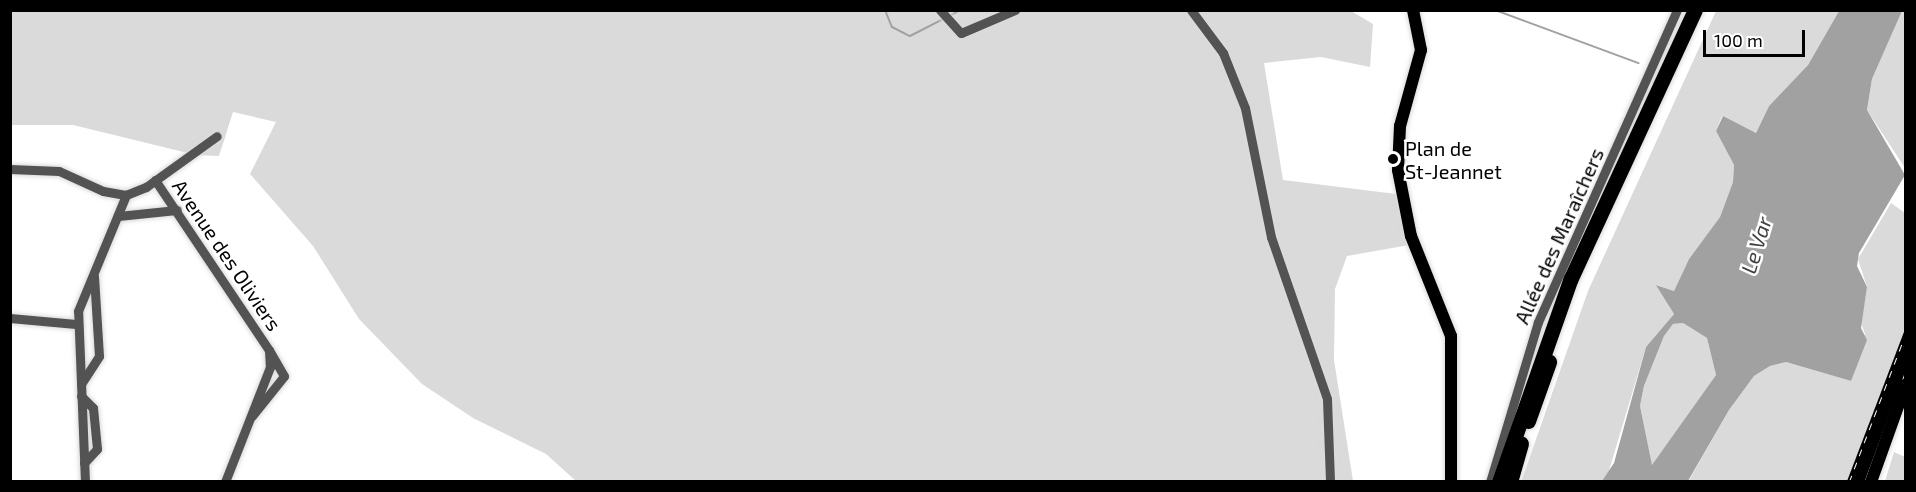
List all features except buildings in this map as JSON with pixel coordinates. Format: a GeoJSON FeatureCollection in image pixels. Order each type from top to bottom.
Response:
{"type":"FeatureCollection","features":[{"type":"Feature","properties":{"kind":"highway"},"geometry":{"type":"LineString","coordinates":[[1499,482],[1571,278],[1695,10]]}},
{"type":"Feature","properties":{"kind":"highway"},"geometry":{"type":"LineString","coordinates":[[1510,482],[1579,282],[1706,10]]}},
{"type":"Feature","properties":{"kind":"main road"},"geometry":{"type":"LineString","coordinates":[[1413,10],[1421,50],[1400,126],[1398,170],[1411,236],[1450,336],[1451,482]]}},
{"type":"Feature","properties":{"kind":"main road"},"geometry":{"type":"LineString","coordinates":[[1858,482],[1905,352]]}},
{"type":"Feature","properties":{"kind":"main road"},"geometry":{"type":"LineString","coordinates":[[1871,482],[1905,384]]}},
{"type":"Feature","properties":{"kind":"street"},"geometry":{"type":"LineString","coordinates":[[940,11],[953,30],[969,32],[1015,10]]}},
{"type":"Feature","properties":{"kind":"street"},"geometry":{"type":"LineString","coordinates":[[1191,10],[1223,53],[1245,108],[1271,237],[1329,405],[1330,482]]}},
{"type":"Feature","properties":{"kind":"street","name":"Allée des Maraîchers"},"geometry":{"type":"LineString","coordinates":[[1490,482],[1538,322],[1677,10]]}},
{"type":"Feature","properties":{"kind":"street"},"geometry":{"type":"LineString","coordinates":[[85,482],[76,324],[94,273],[126,195],[155,180],[217,136]]}},
{"type":"Feature","properties":{"kind":"street"},"geometry":{"type":"LineString","coordinates":[[10,169],[51,170],[126,195]]}},
{"type":"Feature","properties":{"kind":"street","name":"Avenue des Oliviers"},"geometry":{"type":"LineString","coordinates":[[155,180],[177,210],[284,376],[250,418]]}},
{"type":"Feature","properties":{"kind":"street"},"geometry":{"type":"LineString","coordinates":[[118,216],[177,210]]}},
{"type":"Feature","properties":{"kind":"street"},"geometry":{"type":"LineString","coordinates":[[81,384],[99,356],[94,273]]}},
{"type":"Feature","properties":{"kind":"street"},"geometry":{"type":"LineString","coordinates":[[10,318],[76,324]]}},
{"type":"Feature","properties":{"kind":"street","name":"Avenue des Oliviers"},"geometry":{"type":"LineString","coordinates":[[225,482],[270,367],[269,351]]}},
{"type":"Feature","properties":{"kind":"shaded area"},"geometry":{"type":"Polygon","coordinates":[[[11,11],[1351,11],[1373,24],[1370,67],[1321,57],[1264,63],[1283,180],[1396,194],[1409,245],[1347,256],[1335,289],[1334,360],[1353,481],[576,481],[546,454],[473,418],[422,384],[359,319],[313,246],[250,174],[276,122],[233,112],[219,156],[196,155],[73,125],[11,125],[11,11]]]}},
{"type":"Feature","properties":{"kind":"shaded area"},"geometry":{"type":"Polygon","coordinates":[[[1716,11],[1839,11],[1808,65],[1769,106],[1756,133],[1722,116],[1716,131],[1734,165],[1733,182],[1720,217],[1689,259],[1674,291],[1657,285],[1674,314],[1646,347],[1608,474],[1602,481],[1521,482],[1588,291],[1716,11]]]}},
{"type":"Feature","properties":{"kind":"shaded area"},"geometry":{"type":"Polygon","coordinates":[[[1902,11],[1905,11],[1905,168],[1867,110],[1872,79],[1902,11]]]}},
{"type":"Feature","properties":{"kind":"shaded area"},"geometry":{"type":"Polygon","coordinates":[[[1891,203],[1905,213],[1905,333],[1849,481],[1688,482],[1729,410],[1754,376],[1770,366],[1786,362],[1851,381],[1865,334],[1861,323],[1867,287],[1858,259],[1891,203]]]}},
{"type":"Feature","properties":{"kind":"shaded area"},"geometry":{"type":"Polygon","coordinates":[[[1683,323],[1707,338],[1716,375],[1652,466],[1640,406],[1644,386],[1664,336],[1673,324],[1683,323]]]}},
{"type":"Feature","properties":{"kind":"shaded area"},"geometry":{"type":"Polygon","coordinates":[[[1894,452],[1905,457],[1905,481],[1885,481],[1894,452]]]}},
{"type":"Feature","properties":{"kind":"water","name":"Le Var"},"geometry":{"type":"Polygon","coordinates":[[[1839,11],[1902,11],[1872,79],[1867,110],[1905,175],[1859,253],[1857,266],[1867,287],[1861,328],[1867,340],[1851,381],[1786,362],[1770,366],[1754,376],[1729,410],[1688,481],[1602,481],[1614,463],[1646,347],[1674,314],[1656,285],[1674,291],[1689,259],[1720,217],[1733,182],[1734,165],[1716,131],[1723,116],[1756,133],[1769,106],[1808,65],[1839,11]],[[1683,323],[1673,324],[1664,336],[1644,386],[1640,406],[1652,465],[1716,375],[1707,338],[1683,323]]]}},
{"type":"Feature","properties":{"kind":"waterway"},"geometry":{"type":"LineString","coordinates":[[885,10],[892,27],[910,36],[943,19]]}},
{"type":"Feature","properties":{"kind":"waterway"},"geometry":{"type":"LineString","coordinates":[[948,17],[960,10]]}},
{"type":"Feature","properties":{"kind":"waterway"},"geometry":{"type":"LineString","coordinates":[[1495,10],[1638,63]]}},
{"type":"Feature","properties":{"kind":"railway"},"geometry":{"type":"LineString","coordinates":[[1849,482],[1906,333]]}},
{"type":"Feature","properties":{"kind":"place","name":"Plan de St-Jeannet"},"geometry":{"type":"Point","coordinates":[1393,159]}}]}
